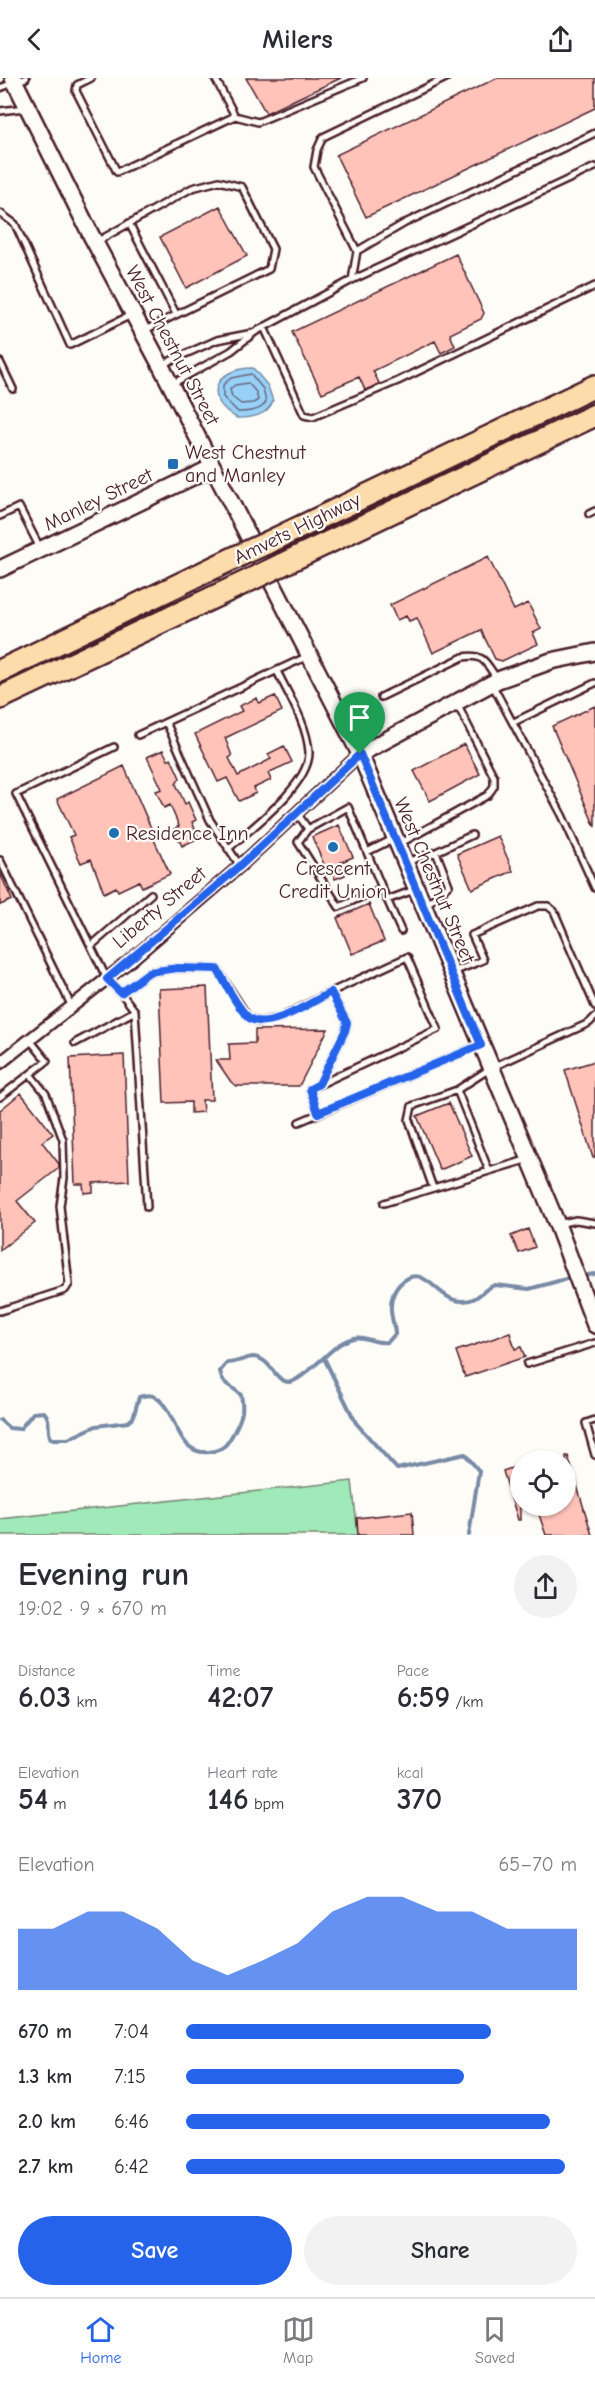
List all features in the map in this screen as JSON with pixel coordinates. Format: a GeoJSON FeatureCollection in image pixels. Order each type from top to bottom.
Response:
{"type":"FeatureCollection","features":[{"type":"Feature","properties":{"kind":"highway","name":"Amvets Highway"},"geometry":{"type":"LineString","coordinates":[[0,671],[595,386]]}},
{"type":"Feature","properties":{"kind":"highway","name":"Amvets Highway"},"geometry":{"type":"LineString","coordinates":[[0,698],[595,416]]}},
{"type":"Feature","properties":{"kind":"main road","name":"West Chestnut Street"},"geometry":{"type":"LineString","coordinates":[[18,80],[27,108],[95,243],[171,385],[360,754],[557,1224],[595,1325]]}},
{"type":"Feature","properties":{"kind":"main road","name":"Manley Street"},"geometry":{"type":"LineString","coordinates":[[0,569],[213,467]]}},
{"type":"Feature","properties":{"kind":"main road","name":"Liberty Street"},"geometry":{"type":"LineString","coordinates":[[360,754],[494,682],[551,661],[595,652]]}},
{"type":"Feature","properties":{"kind":"street","name":"Liberty Street"},"geometry":{"type":"LineString","coordinates":[[0,1063],[107,979],[240,866],[360,754]]}},
{"type":"Feature","properties":{"kind":"lane"},"geometry":{"type":"LineString","coordinates":[[91,78],[76,85],[76,91],[117,172],[235,116],[258,122],[363,78]]}},
{"type":"Feature","properties":{"kind":"lane"},"geometry":{"type":"LineString","coordinates":[[215,78],[235,116]]}},
{"type":"Feature","properties":{"kind":"lane"},"geometry":{"type":"LineString","coordinates":[[352,280],[357,251],[314,167],[317,150],[324,137],[446,78]]}},
{"type":"Feature","properties":{"kind":"lane"},"geometry":{"type":"LineString","coordinates":[[0,88],[18,80]]}},
{"type":"Feature","properties":{"kind":"lane"},"geometry":{"type":"LineString","coordinates":[[0,111],[27,108]]}},
{"type":"Feature","properties":{"kind":"lane"},"geometry":{"type":"LineString","coordinates":[[357,251],[405,223],[595,133]]}},
{"type":"Feature","properties":{"kind":"lane"},"geometry":{"type":"LineString","coordinates":[[171,385],[231,351],[255,332],[352,280],[595,167]]}},
{"type":"Feature","properties":{"kind":"lane"},"geometry":{"type":"LineString","coordinates":[[95,243],[192,188],[219,181],[242,187],[273,249],[269,269],[142,332]]}},
{"type":"Feature","properties":{"kind":"lane"},"geometry":{"type":"LineString","coordinates":[[0,213],[15,224],[70,345],[132,315]]}},
{"type":"Feature","properties":{"kind":"lane"},"geometry":{"type":"LineString","coordinates":[[129,223],[176,314]]}},
{"type":"Feature","properties":{"kind":"lane"},"geometry":{"type":"LineString","coordinates":[[264,327],[304,415],[313,417],[398,381],[595,286]]}},
{"type":"Feature","properties":{"kind":"lane"},"geometry":{"type":"LineString","coordinates":[[161,366],[217,340],[255,332]]}},
{"type":"Feature","properties":{"kind":"lane"},"geometry":{"type":"LineString","coordinates":[[0,362],[13,389]]}},
{"type":"Feature","properties":{"kind":"lane"},"geometry":{"type":"LineString","coordinates":[[0,516],[19,507],[41,549]]}},
{"type":"Feature","properties":{"kind":"lane"},"geometry":{"type":"LineString","coordinates":[[589,514],[595,511]]}},
{"type":"Feature","properties":{"kind":"lane"},"geometry":{"type":"LineString","coordinates":[[138,735],[310,655]]}},
{"type":"Feature","properties":{"kind":"lane"},"geometry":{"type":"LineString","coordinates":[[381,697],[463,657],[474,655],[484,660],[562,815],[595,888]]}},
{"type":"Feature","properties":{"kind":"lane"},"geometry":{"type":"LineString","coordinates":[[228,849],[287,794],[308,765],[309,751],[305,732],[277,670]]}},
{"type":"Feature","properties":{"kind":"lane"},"geometry":{"type":"LineString","coordinates":[[514,722],[595,683]]}},
{"type":"Feature","properties":{"kind":"lane"},"geometry":{"type":"LineString","coordinates":[[366,852],[396,842],[488,795],[494,786],[494,777],[455,701]]}},
{"type":"Feature","properties":{"kind":"lane"},"geometry":{"type":"LineString","coordinates":[[166,722],[210,820],[240,866]]}},
{"type":"Feature","properties":{"kind":"lane"},"geometry":{"type":"LineString","coordinates":[[114,747],[16,794],[107,979],[135,1011],[147,1207]]}},
{"type":"Feature","properties":{"kind":"lane"},"geometry":{"type":"LineString","coordinates":[[382,888],[339,906],[297,842],[308,829],[348,807],[401,931]]}},
{"type":"Feature","properties":{"kind":"lane"},"geometry":{"type":"LineString","coordinates":[[297,813],[308,829]]}},
{"type":"Feature","properties":{"kind":"lane"},"geometry":{"type":"LineString","coordinates":[[405,863],[436,852],[472,835]]}},
{"type":"Feature","properties":{"kind":"lane"},"geometry":{"type":"LineString","coordinates":[[424,908],[449,885],[436,852]]}},
{"type":"Feature","properties":{"kind":"lane"},"geometry":{"type":"LineString","coordinates":[[0,860],[72,1006]]}},
{"type":"Feature","properties":{"kind":"lane"},"geometry":{"type":"LineString","coordinates":[[387,900],[416,890]]}},
{"type":"Feature","properties":{"kind":"lane"},"geometry":{"type":"LineString","coordinates":[[91,946],[151,894]]}},
{"type":"Feature","properties":{"kind":"lane"},"geometry":{"type":"LineString","coordinates":[[451,973],[483,960],[472,935],[538,906],[546,906],[555,913],[595,1006]]}},
{"type":"Feature","properties":{"kind":"lane"},"geometry":{"type":"LineString","coordinates":[[121,993],[149,972],[178,968],[217,969],[248,1017],[258,1022],[280,1018],[407,957],[438,1029],[310,1089],[318,1113]]}},
{"type":"Feature","properties":{"kind":"lane"},"geometry":{"type":"LineString","coordinates":[[319,1084],[347,1023],[331,992]]}},
{"type":"Feature","properties":{"kind":"lane"},"geometry":{"type":"LineString","coordinates":[[75,1043],[135,1011]]}},
{"type":"Feature","properties":{"kind":"lane"},"geometry":{"type":"LineString","coordinates":[[433,1188],[409,1120],[412,1106],[457,1090],[491,1068],[589,1023],[595,1017]]}},
{"type":"Feature","properties":{"kind":"lane"},"geometry":{"type":"LineString","coordinates":[[0,1097],[47,1061],[30,1040]]}},
{"type":"Feature","properties":{"kind":"lane"},"geometry":{"type":"LineString","coordinates":[[298,1122],[481,1045]]}},
{"type":"Feature","properties":{"kind":"lane"},"geometry":{"type":"LineString","coordinates":[[0,1311],[65,1290],[69,1284],[60,1206],[64,1178],[63,1140],[46,1094],[30,1074]]}},
{"type":"Feature","properties":{"kind":"lane"},"geometry":{"type":"LineString","coordinates":[[457,1090],[489,1171]]}},
{"type":"Feature","properties":{"kind":"lane"},"geometry":{"type":"LineString","coordinates":[[384,1203],[529,1159]]}},
{"type":"Feature","properties":{"kind":"lane"},"geometry":{"type":"LineString","coordinates":[[557,1224],[576,1220],[595,1223]]}},
{"type":"Feature","properties":{"kind":"lane"},"geometry":{"type":"LineString","coordinates":[[527,1364],[595,1343]]}},
{"type":"Feature","properties":{"kind":"lane"},"geometry":{"type":"LineString","coordinates":[[595,1420],[586,1423],[595,1455]]}},
{"type":"Feature","properties":{"kind":"green space"},"geometry":{"type":"Polygon","coordinates":[[[352,1481],[358,1535],[0,1535],[0,1519],[352,1481]]]}},
{"type":"Feature","properties":{"kind":"water"},"geometry":{"type":"Polygon","coordinates":[[[253,368],[268,386],[273,401],[263,413],[237,418],[219,402],[216,393],[217,385],[229,373],[253,368]]]}},
{"type":"Feature","properties":{"kind":"building"},"geometry":{"type":"Polygon","coordinates":[[[246,78],[341,78],[266,113],[246,78]]]}},
{"type":"Feature","properties":{"kind":"building"},"geometry":{"type":"Polygon","coordinates":[[[497,78],[595,78],[595,108],[366,217],[336,155],[497,78]]]}},
{"type":"Feature","properties":{"kind":"building"},"geometry":{"type":"Polygon","coordinates":[[[220,206],[247,256],[186,288],[160,237],[220,206]]]}},
{"type":"Feature","properties":{"kind":"building"},"geometry":{"type":"Polygon","coordinates":[[[456,254],[484,313],[481,319],[450,334],[455,346],[441,353],[435,341],[373,371],[379,383],[365,390],[359,377],[322,393],[292,332],[456,254]]]}},
{"type":"Feature","properties":{"kind":"building"},"geometry":{"type":"Polygon","coordinates":[[[488,557],[514,610],[528,603],[541,629],[533,633],[538,644],[502,661],[495,659],[481,630],[433,653],[417,618],[409,621],[406,616],[397,620],[390,605],[488,557]]]}},
{"type":"Feature","properties":{"kind":"building"},"geometry":{"type":"Polygon","coordinates":[[[275,696],[282,711],[225,738],[232,756],[229,758],[238,776],[271,759],[268,754],[284,746],[292,762],[268,773],[271,780],[254,788],[256,793],[239,801],[227,778],[218,782],[195,734],[242,711],[239,706],[257,698],[259,703],[275,696]]]}},
{"type":"Feature","properties":{"kind":"building"},"geometry":{"type":"Polygon","coordinates":[[[595,706],[595,827],[552,726],[595,706]]]}},
{"type":"Feature","properties":{"kind":"building"},"geometry":{"type":"Polygon","coordinates":[[[464,744],[480,774],[430,801],[414,771],[464,744]]]}},
{"type":"Feature","properties":{"kind":"building"},"geometry":{"type":"Polygon","coordinates":[[[163,750],[168,760],[171,758],[180,778],[176,784],[185,804],[188,802],[196,820],[192,822],[199,838],[182,846],[174,829],[179,826],[170,805],[164,808],[156,791],[162,789],[147,757],[163,750]]]}},
{"type":"Feature","properties":{"kind":"building","name":"Residence Inn"},"geometry":{"type":"Polygon","coordinates":[[[124,766],[170,874],[142,887],[139,881],[118,891],[116,887],[104,893],[91,859],[81,863],[69,837],[74,835],[57,799],[124,766]]]}},
{"type":"Feature","properties":{"kind":"building","name":"Crescent Credit Union"},"geometry":{"type":"Polygon","coordinates":[[[339,825],[353,857],[339,863],[345,875],[335,879],[330,867],[326,869],[312,837],[339,825]]]}},
{"type":"Feature","properties":{"kind":"building"},"geometry":{"type":"Polygon","coordinates":[[[498,836],[513,871],[472,889],[457,854],[498,836]]]}},
{"type":"Feature","properties":{"kind":"building"},"geometry":{"type":"Polygon","coordinates":[[[0,873],[12,900],[0,905],[0,873]]]}},
{"type":"Feature","properties":{"kind":"building"},"geometry":{"type":"Polygon","coordinates":[[[369,904],[384,941],[352,954],[337,918],[369,904]]]}},
{"type":"Feature","properties":{"kind":"building"},"geometry":{"type":"Polygon","coordinates":[[[207,987],[212,1100],[202,1100],[203,1112],[191,1113],[191,1102],[164,1103],[159,989],[207,987]]]}},
{"type":"Feature","properties":{"kind":"building"},"geometry":{"type":"Polygon","coordinates":[[[328,1029],[299,1086],[237,1086],[231,1082],[216,1060],[230,1060],[229,1044],[255,1043],[255,1030],[328,1029]]]}},
{"type":"Feature","properties":{"kind":"building"},"geometry":{"type":"Polygon","coordinates":[[[124,1055],[129,1181],[93,1183],[93,1192],[84,1193],[83,1184],[75,1184],[70,1058],[124,1055]]]}},
{"type":"Feature","properties":{"kind":"building"},"geometry":{"type":"Polygon","coordinates":[[[595,1061],[595,1157],[593,1158],[565,1070],[595,1061]]]}},
{"type":"Feature","properties":{"kind":"building"},"geometry":{"type":"Polygon","coordinates":[[[21,1093],[53,1134],[42,1142],[59,1164],[59,1168],[17,1201],[35,1223],[0,1250],[0,1110],[21,1093]]]}},
{"type":"Feature","properties":{"kind":"building"},"geometry":{"type":"Polygon","coordinates":[[[449,1103],[472,1156],[440,1170],[417,1116],[449,1103]]]}},
{"type":"Feature","properties":{"kind":"building"},"geometry":{"type":"Polygon","coordinates":[[[528,1229],[535,1247],[519,1253],[511,1236],[528,1229]]]}},
{"type":"Feature","properties":{"kind":"building"},"geometry":{"type":"Polygon","coordinates":[[[510,1333],[515,1349],[521,1347],[525,1357],[465,1377],[456,1351],[510,1333]]]}},
{"type":"Feature","properties":{"kind":"building"},"geometry":{"type":"Polygon","coordinates":[[[510,1469],[510,1494],[503,1471],[510,1469]]]}},
{"type":"Feature","properties":{"kind":"building"},"geometry":{"type":"Polygon","coordinates":[[[576,1482],[592,1535],[546,1535],[539,1516],[576,1516],[576,1482]]]}},
{"type":"Feature","properties":{"kind":"building"},"geometry":{"type":"Polygon","coordinates":[[[412,1512],[414,1535],[358,1535],[357,1518],[412,1512]]]}},
{"type":"Feature","properties":{"kind":"waterway"},"geometry":{"type":"LineString","coordinates":[[580,1276],[595,1274]]}},
{"type":"Feature","properties":{"kind":"waterway"},"geometry":{"type":"LineString","coordinates":[[0,1420],[9,1428],[20,1429],[33,1413],[44,1412],[48,1418],[51,1439],[68,1439],[96,1426],[128,1422],[133,1418],[139,1397],[151,1395],[164,1405],[190,1447],[198,1451],[214,1451],[222,1448],[228,1442],[242,1413],[241,1395],[225,1383],[221,1376],[220,1371],[227,1363],[251,1357],[259,1358],[269,1365],[279,1378],[289,1382],[300,1377],[335,1347],[348,1340],[360,1338],[388,1342],[395,1334],[391,1310],[394,1292],[408,1278],[416,1276],[424,1278],[445,1295],[463,1301],[473,1299],[495,1285],[529,1289],[573,1277]]}},
{"type":"Feature","properties":{"kind":"waterway"},"geometry":{"type":"LineString","coordinates":[[324,1358],[356,1423],[397,1469],[465,1454],[479,1471],[469,1535]]}},
{"type":"Feature","properties":{"kind":"place","name":"West Chestnut and Manley"},"geometry":{"type":"Point","coordinates":[173,464]}},
{"type":"Feature","properties":{"kind":"place","name":"Residence Inn"},"geometry":{"type":"Point","coordinates":[114,833]}},
{"type":"Feature","properties":{"kind":"place","name":"Crescent Credit Union"},"geometry":{"type":"Point","coordinates":[333,847]}},
{"type":"Feature","properties":{"kind":"route"},"geometry":{"type":"LineString","coordinates":[[360,754],[481,1045],[318,1113],[310,1089],[319,1084],[347,1023],[331,992],[280,1018],[258,1022],[248,1017],[217,969],[178,968],[149,972],[121,993],[107,979],[240,866],[360,754]]}}]}
